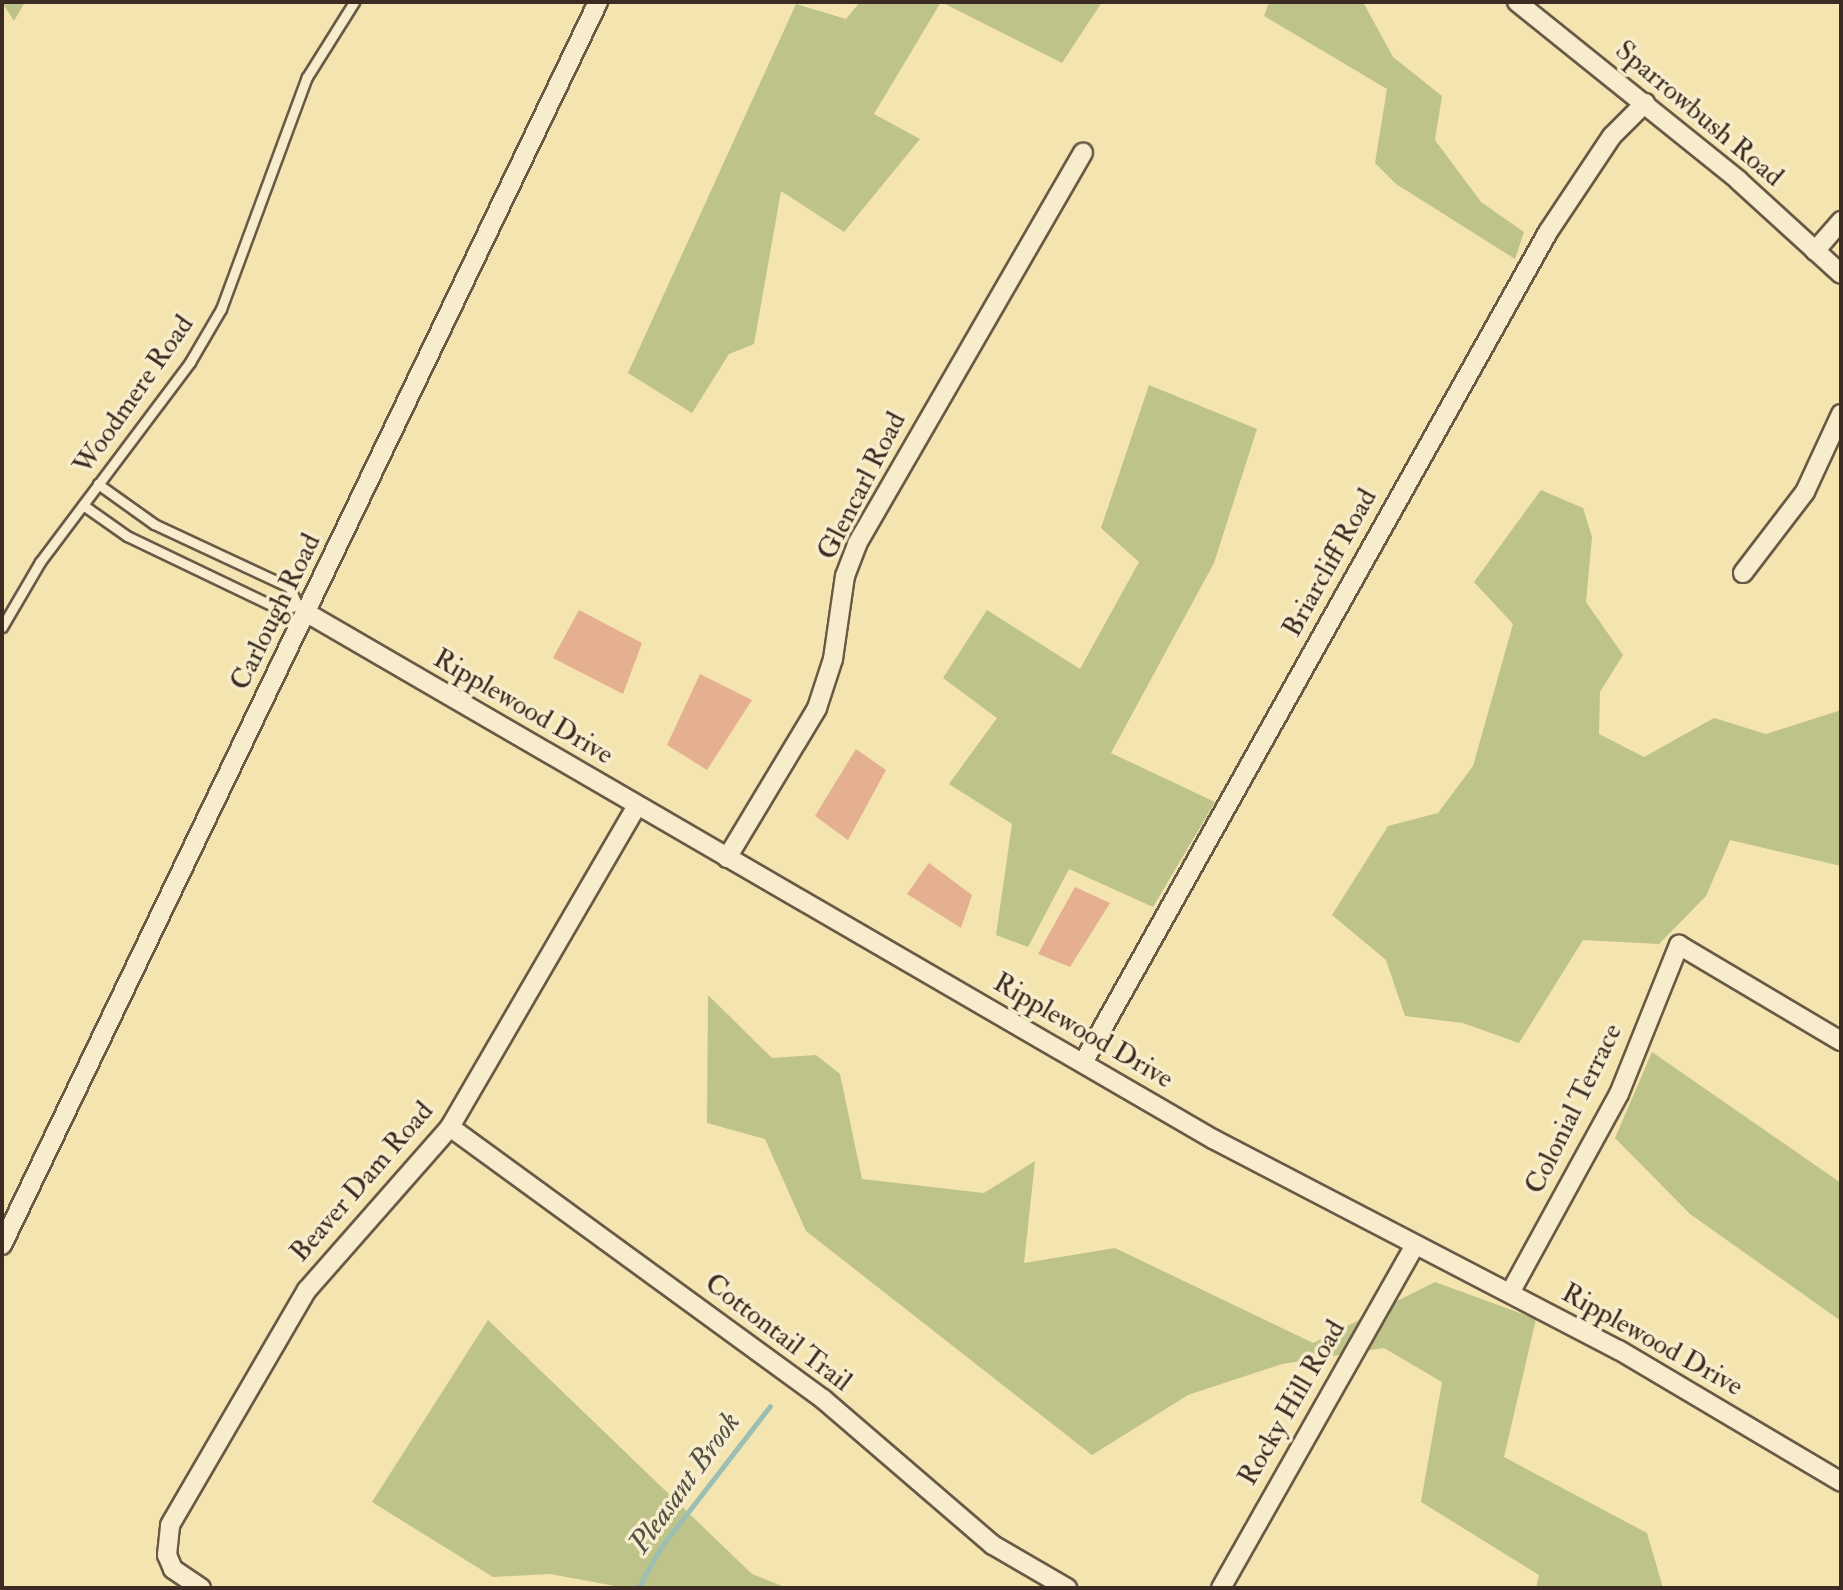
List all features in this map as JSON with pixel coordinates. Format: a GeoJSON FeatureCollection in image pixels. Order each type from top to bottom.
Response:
{"type":"FeatureCollection","features":[{"type":"Feature","properties":{"kind":"street","name":"Carlough Road"},"geometry":{"type":"LineString","coordinates":[[2,1245],[302,609],[598,2]]}},
{"type":"Feature","properties":{"kind":"street","name":"Sparrowbush Road"},"geometry":{"type":"LineString","coordinates":[[1517,2],[1645,103],[1841,274]]}},
{"type":"Feature","properties":{"kind":"street","name":"Briarcliff Road"},"geometry":{"type":"LineString","coordinates":[[1083,1063],[1548,232],[1612,136],[1645,103]]}},
{"type":"Feature","properties":{"kind":"street","name":"Glencarl Road"},"geometry":{"type":"LineString","coordinates":[[727,858],[822,696],[845,576],[857,544],[1083,152]]}},
{"type":"Feature","properties":{"kind":"street"},"geometry":{"type":"LineString","coordinates":[[1815,251],[1841,221]]}},
{"type":"Feature","properties":{"kind":"street"},"geometry":{"type":"LineString","coordinates":[[1743,573],[1805,492],[1841,414]]}},
{"type":"Feature","properties":{"kind":"street","name":"Ripplewood Drive"},"geometry":{"type":"LineString","coordinates":[[302,609],[1083,1063],[1414,1247],[1619,1350],[1841,1482]]}},
{"type":"Feature","properties":{"kind":"street","name":"Beaver Dam Road"},"geometry":{"type":"LineString","coordinates":[[201,1588],[173,1569],[167,1555],[170,1525],[307,1290],[450,1127],[637,806]]}},
{"type":"Feature","properties":{"kind":"street","name":"Colonial Terrace"},"geometry":{"type":"LineString","coordinates":[[1510,1293],[1619,1094],[1679,945],[1841,1041]]}},
{"type":"Feature","properties":{"kind":"street","name":"Cottontail Trail"},"geometry":{"type":"LineString","coordinates":[[450,1127],[813,1391],[993,1545],[1067,1588]]}},
{"type":"Feature","properties":{"kind":"street","name":"Rocky Hill Road"},"geometry":{"type":"LineString","coordinates":[[1221,1588],[1414,1247]]}},
{"type":"Feature","properties":{"kind":"lane","name":"Woodmere Road"},"geometry":{"type":"LineString","coordinates":[[2,627],[83,505],[190,362],[221,309],[307,77],[354,2]]}},
{"type":"Feature","properties":{"kind":"lane"},"geometry":{"type":"LineString","coordinates":[[98,484],[154,524],[289,587],[302,609]]}},
{"type":"Feature","properties":{"kind":"lane"},"geometry":{"type":"LineString","coordinates":[[83,505],[127,536],[277,608],[302,609]]}},
{"type":"Feature","properties":{"kind":"green space"},"geometry":{"type":"Polygon","coordinates":[[[2,2],[25,2],[14,21],[2,2]]]}},
{"type":"Feature","properties":{"kind":"green space"},"geometry":{"type":"Polygon","coordinates":[[[860,2],[941,2],[874,114],[920,139],[844,232],[781,191],[754,344],[729,354],[692,413],[628,373],[796,4],[846,19],[860,2]]]}},
{"type":"Feature","properties":{"kind":"green space"},"geometry":{"type":"Polygon","coordinates":[[[941,2],[1102,2],[1062,63],[941,2]]]}},
{"type":"Feature","properties":{"kind":"green space"},"geometry":{"type":"Polygon","coordinates":[[[1269,2],[1363,2],[1393,57],[1442,96],[1435,140],[1481,202],[1524,232],[1515,259],[1396,184],[1375,163],[1387,89],[1264,16],[1269,2]]]}},
{"type":"Feature","properties":{"kind":"green space"},"geometry":{"type":"Polygon","coordinates":[[[1149,385],[1257,429],[1214,563],[1111,753],[1215,802],[1153,907],[1069,869],[1028,947],[996,935],[1012,824],[949,784],[997,718],[943,678],[987,610],[1080,669],[1139,562],[1101,528],[1149,385]]]}},
{"type":"Feature","properties":{"kind":"green space"},"geometry":{"type":"Polygon","coordinates":[[[1541,490],[1583,508],[1592,537],[1586,602],[1623,655],[1600,692],[1599,734],[1644,757],[1714,718],[1766,734],[1841,710],[1841,866],[1730,840],[1706,896],[1659,944],[1583,940],[1519,1043],[1463,1023],[1405,1016],[1386,960],[1332,915],[1388,826],[1438,813],[1473,766],[1513,624],[1474,582],[1541,490]]]}},
{"type":"Feature","properties":{"kind":"green space"},"geometry":{"type":"Polygon","coordinates":[[[708,995],[772,1058],[816,1055],[840,1074],[862,1179],[984,1193],[1035,1161],[1024,1263],[1115,1248],[1313,1343],[1435,1282],[1536,1319],[1504,1457],[1647,1533],[1663,1588],[1536,1588],[1539,1575],[1421,1502],[1442,1382],[1384,1348],[1282,1364],[1188,1395],[1092,1455],[806,1231],[765,1139],[707,1123],[708,995]]]}},
{"type":"Feature","properties":{"kind":"green space"},"geometry":{"type":"Polygon","coordinates":[[[1652,1052],[1841,1183],[1841,1321],[1690,1214],[1615,1138],[1652,1052]]]}},
{"type":"Feature","properties":{"kind":"green space"},"geometry":{"type":"Polygon","coordinates":[[[488,1320],[752,1574],[787,1588],[626,1588],[550,1574],[493,1577],[372,1502],[488,1320]]]}},
{"type":"Feature","properties":{"kind":"building"},"geometry":{"type":"Polygon","coordinates":[[[579,610],[642,643],[623,694],[553,658],[579,610]]]}},
{"type":"Feature","properties":{"kind":"building"},"geometry":{"type":"Polygon","coordinates":[[[700,674],[752,700],[707,770],[667,745],[700,674]]]}},
{"type":"Feature","properties":{"kind":"building"},"geometry":{"type":"Polygon","coordinates":[[[856,749],[886,770],[848,840],[815,816],[856,749]]]}},
{"type":"Feature","properties":{"kind":"building"},"geometry":{"type":"Polygon","coordinates":[[[929,863],[972,895],[961,928],[907,894],[929,863]]]}},
{"type":"Feature","properties":{"kind":"building"},"geometry":{"type":"Polygon","coordinates":[[[1075,887],[1110,903],[1070,967],[1038,954],[1075,887]]]}},
{"type":"Feature","properties":{"kind":"waterway","name":"Pleasant Brook"},"geometry":{"type":"LineString","coordinates":[[638,1588],[661,1547],[770,1406]]}}]}
